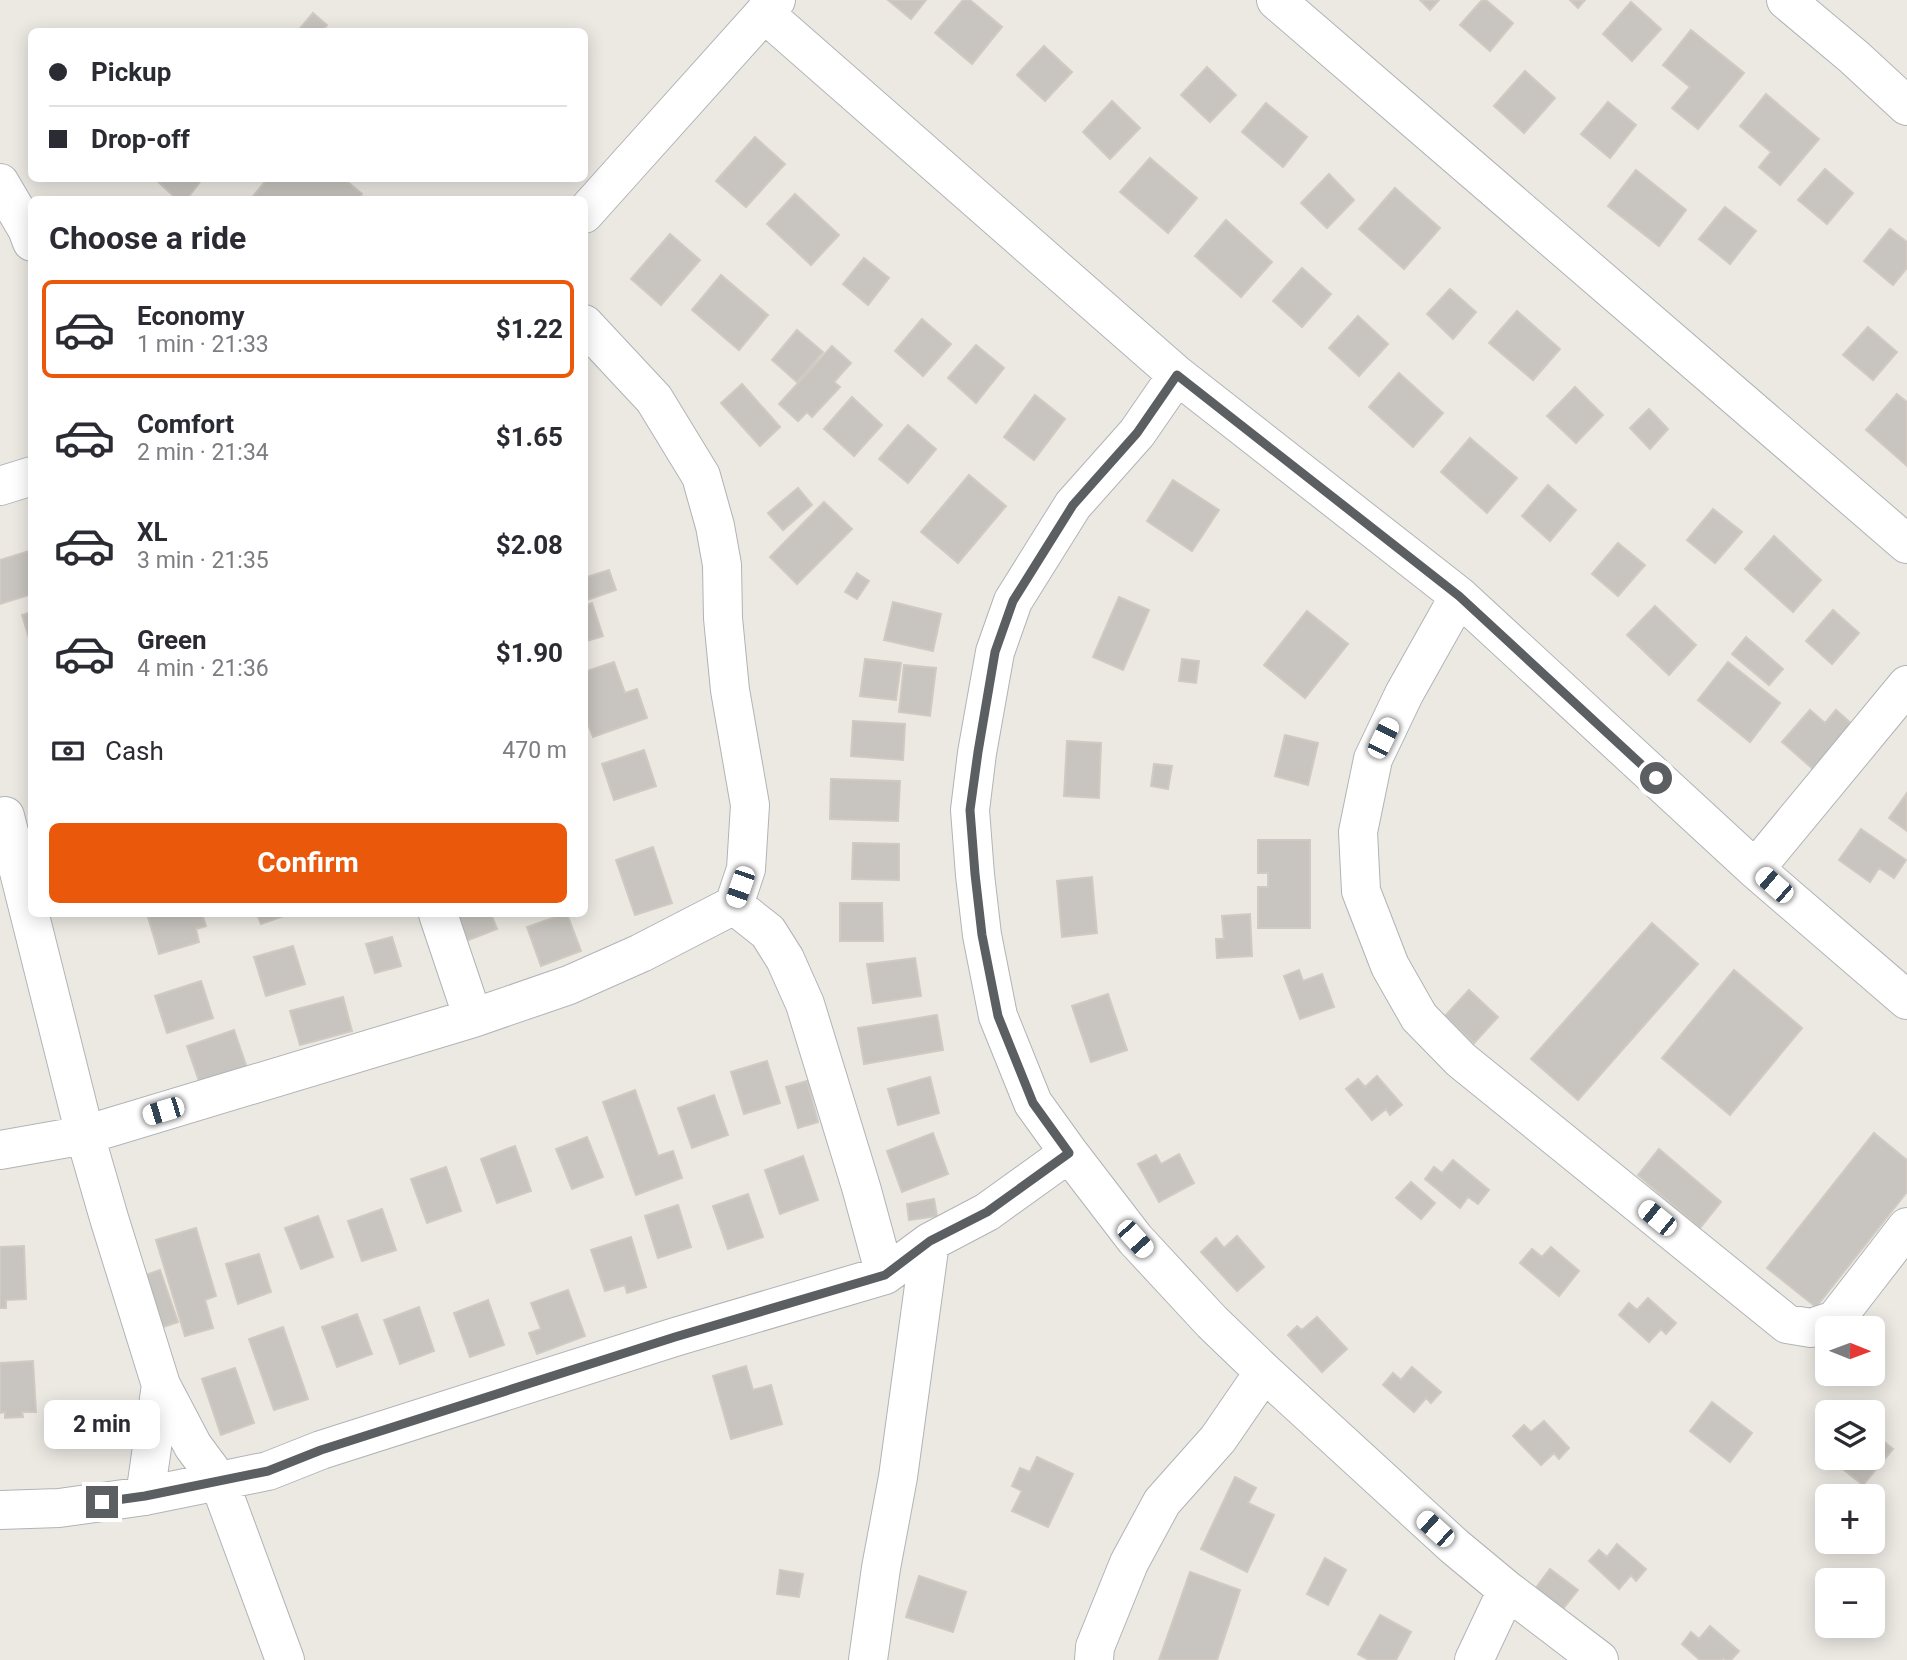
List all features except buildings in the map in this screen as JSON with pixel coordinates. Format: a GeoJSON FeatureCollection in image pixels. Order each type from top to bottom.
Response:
{"type":"FeatureCollection","features":[{"type":"Feature","properties":{"kind":"street"},"geometry":{"type":"LineString","coordinates":[[1276,0],[1907,544]]}},
{"type":"Feature","properties":{"kind":"street"},"geometry":{"type":"LineString","coordinates":[[1786,0],[1907,106]]}},
{"type":"Feature","properties":{"kind":"street"},"geometry":{"type":"LineString","coordinates":[[588,210],[770,6],[1177,375],[1459,596],[1755,869],[1907,1000]]}},
{"type":"Feature","properties":{"kind":"street"},"geometry":{"type":"LineString","coordinates":[[0,183],[28,232]]}},
{"type":"Feature","properties":{"kind":"street"},"geometry":{"type":"LineString","coordinates":[[0,1150],[85,1135],[473,1018],[569,985],[641,953],[734,905],[746,869],[750,805],[730,690],[723,618],[722,565],[715,526],[701,476],[654,399],[588,328]]}},
{"type":"Feature","properties":{"kind":"street"},"geometry":{"type":"LineString","coordinates":[[1177,375],[1137,433],[1073,505],[1013,601],[995,652],[970,810],[982,935],[998,1016],[1033,1103],[1135,1239],[1212,1322],[1454,1546],[1599,1660]]}},
{"type":"Feature","properties":{"kind":"street"},"geometry":{"type":"LineString","coordinates":[[0,486],[28,477]]}},
{"type":"Feature","properties":{"kind":"street"},"geometry":{"type":"LineString","coordinates":[[1459,596],[1404,694],[1373,760],[1358,832],[1361,891],[1390,967],[1419,1017],[1461,1060],[1787,1324],[1811,1328],[1835,1320],[1907,1227]]}},
{"type":"Feature","properties":{"kind":"street"},"geometry":{"type":"LineString","coordinates":[[1755,869],[1907,685]]}},
{"type":"Feature","properties":{"kind":"street"},"geometry":{"type":"LineString","coordinates":[[2,805],[28,908]]}},
{"type":"Feature","properties":{"kind":"street"},"geometry":{"type":"LineString","coordinates":[[734,905],[768,932],[785,959],[805,1003],[885,1275]]}},
{"type":"Feature","properties":{"kind":"street"},"geometry":{"type":"LineString","coordinates":[[30,917],[85,1135],[160,1385],[193,1446],[219,1481],[285,1660]]}},
{"type":"Feature","properties":{"kind":"street"},"geometry":{"type":"LineString","coordinates":[[439,917],[473,1018]]}},
{"type":"Feature","properties":{"kind":"street"},"geometry":{"type":"LineString","coordinates":[[0,1510],[59,1508],[145,1496],[268,1471],[321,1450],[675,1337],[885,1275],[930,1241],[987,1212],[1069,1153]]}},
{"type":"Feature","properties":{"kind":"street"},"geometry":{"type":"LineString","coordinates":[[868,1660],[898,1477],[930,1241]]}},
{"type":"Feature","properties":{"kind":"street"},"geometry":{"type":"LineString","coordinates":[[1094,1660],[1095,1647],[1129,1563],[1162,1502],[1217,1439],[1264,1372]]}},
{"type":"Feature","properties":{"kind":"street"},"geometry":{"type":"LineString","coordinates":[[145,1496],[160,1385]]}},
{"type":"Feature","properties":{"kind":"street"},"geometry":{"type":"LineString","coordinates":[[1474,1660],[1507,1590]]}},
{"type":"Feature","properties":{"kind":"route"},"geometry":{"type":"LineString","coordinates":[[102,1502],[268,1471],[321,1450],[675,1337],[885,1275],[930,1241],[987,1212],[1069,1153],[1033,1103],[998,1016],[982,935],[970,810],[978,752],[995,652],[1013,601],[1073,505],[1137,433],[1177,375],[1459,596],[1656,778]]}}]}
